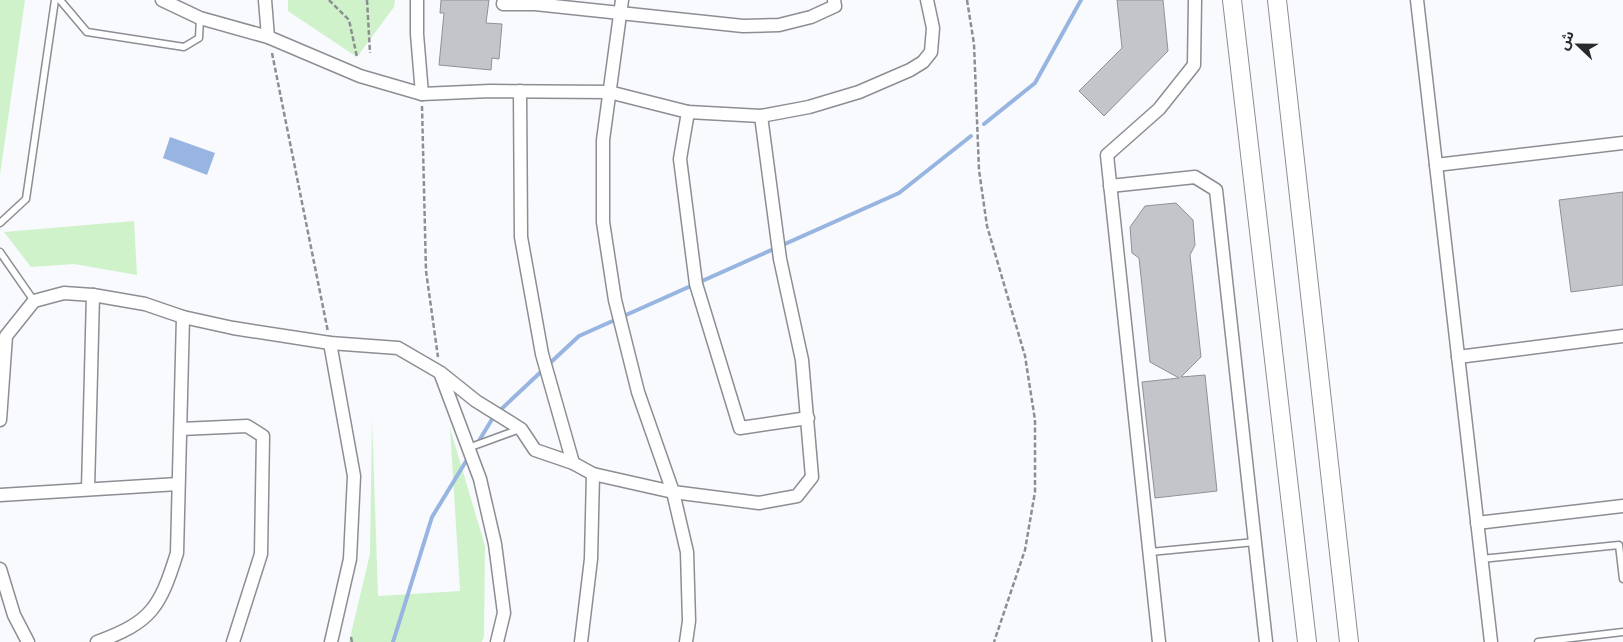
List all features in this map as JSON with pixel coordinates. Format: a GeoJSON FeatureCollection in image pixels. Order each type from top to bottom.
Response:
{"type":"FeatureCollection","features":[{"type":"Feature","properties":{"kind":"main road"},"geometry":{"type":"LineString","coordinates":[[1232,0],[1307,642]]}},
{"type":"Feature","properties":{"kind":"main road"},"geometry":{"type":"LineString","coordinates":[[1276,0],[1349,642]]}},
{"type":"Feature","properties":{"kind":"street"},"geometry":{"type":"LineString","coordinates":[[164,0],[200,18],[268,37],[360,76],[422,94],[520,91],[609,92],[688,112],[761,116],[809,107],[859,92],[924,62],[931,52],[933,28],[927,0]]}},
{"type":"Feature","properties":{"kind":"street"},"geometry":{"type":"LineString","coordinates":[[265,0],[268,37]]}},
{"type":"Feature","properties":{"kind":"street"},"geometry":{"type":"LineString","coordinates":[[418,0],[417,34],[422,94]]}},
{"type":"Feature","properties":{"kind":"street"},"geometry":{"type":"LineString","coordinates":[[504,0],[503,4],[535,2],[621,6],[743,26],[779,25],[811,17],[835,6],[834,0]]}},
{"type":"Feature","properties":{"kind":"street"},"geometry":{"type":"LineString","coordinates":[[1159,642],[1107,155],[1159,109],[1194,65],[1195,0]]}},
{"type":"Feature","properties":{"kind":"street"},"geometry":{"type":"LineString","coordinates":[[1416,0],[1491,642]]}},
{"type":"Feature","properties":{"kind":"street"},"geometry":{"type":"LineString","coordinates":[[621,6],[603,140],[603,222],[615,300],[638,392],[673,492],[688,552],[689,621],[686,642]]}},
{"type":"Feature","properties":{"kind":"street"},"geometry":{"type":"LineString","coordinates":[[520,91],[521,237],[542,354],[573,463]]}},
{"type":"Feature","properties":{"kind":"street"},"geometry":{"type":"LineString","coordinates":[[688,112],[680,159],[696,284],[740,428],[808,418]]}},
{"type":"Feature","properties":{"kind":"street"},"geometry":{"type":"LineString","coordinates":[[0,420],[6,336],[34,301],[64,293],[93,295],[145,304],[183,317],[233,328],[330,343],[398,348],[441,373],[476,401],[521,429],[536,450],[573,463],[594,474],[673,492],[759,502],[797,496],[812,477],[808,418],[802,360],[780,259],[761,116]]}},
{"type":"Feature","properties":{"kind":"street"},"geometry":{"type":"LineString","coordinates":[[1436,165],[1623,143]]}},
{"type":"Feature","properties":{"kind":"street"},"geometry":{"type":"LineString","coordinates":[[1110,186],[1195,177],[1216,190],[1266,642]]}},
{"type":"Feature","properties":{"kind":"street"},"geometry":{"type":"LineString","coordinates":[[88,489],[93,295]]}},
{"type":"Feature","properties":{"kind":"street"},"geometry":{"type":"LineString","coordinates":[[97,642],[130,629],[150,613],[166,588],[177,553],[183,317]]}},
{"type":"Feature","properties":{"kind":"street"},"geometry":{"type":"LineString","coordinates":[[1458,356],[1623,336]]}},
{"type":"Feature","properties":{"kind":"street"},"geometry":{"type":"LineString","coordinates":[[330,343],[354,476],[350,559],[331,642]]}},
{"type":"Feature","properties":{"kind":"street"},"geometry":{"type":"LineString","coordinates":[[441,373],[480,479],[495,544],[504,614],[497,642]]}},
{"type":"Feature","properties":{"kind":"street"},"geometry":{"type":"LineString","coordinates":[[181,429],[247,426],[263,436],[261,554],[233,642]]}},
{"type":"Feature","properties":{"kind":"street"},"geometry":{"type":"LineString","coordinates":[[581,642],[591,559],[594,474]]}},
{"type":"Feature","properties":{"kind":"street"},"geometry":{"type":"LineString","coordinates":[[0,495],[178,484]]}},
{"type":"Feature","properties":{"kind":"street"},"geometry":{"type":"LineString","coordinates":[[1477,523],[1623,506]]}},
{"type":"Feature","properties":{"kind":"street"},"geometry":{"type":"LineString","coordinates":[[0,569],[14,615],[28,642]]}},
{"type":"Feature","properties":{"kind":"lane"},"geometry":{"type":"LineString","coordinates":[[0,223],[26,199],[55,0]]}},
{"type":"Feature","properties":{"kind":"lane"},"geometry":{"type":"LineString","coordinates":[[60,0],[87,32],[162,45],[184,47],[199,38],[200,18]]}},
{"type":"Feature","properties":{"kind":"lane"},"geometry":{"type":"LineString","coordinates":[[0,252],[34,301]]}},
{"type":"Feature","properties":{"kind":"lane"},"geometry":{"type":"LineString","coordinates":[[468,448],[521,429]]}},
{"type":"Feature","properties":{"kind":"lane"},"geometry":{"type":"LineString","coordinates":[[1150,552],[1255,542]]}},
{"type":"Feature","properties":{"kind":"lane"},"geometry":{"type":"LineString","coordinates":[[1482,559],[1619,545],[1623,579]]}},
{"type":"Feature","properties":{"kind":"lane"},"geometry":{"type":"LineString","coordinates":[[1538,642],[1623,632]]}},
{"type":"Feature","properties":{"kind":"path"},"geometry":{"type":"LineString","coordinates":[[329,0],[349,20],[357,56]]}},
{"type":"Feature","properties":{"kind":"path"},"geometry":{"type":"LineString","coordinates":[[368,0],[370,53]]}},
{"type":"Feature","properties":{"kind":"path"},"geometry":{"type":"LineString","coordinates":[[968,0],[974,44],[979,170],[987,226],[1025,356],[1035,420],[1035,492],[1026,540],[994,642]]}},
{"type":"Feature","properties":{"kind":"path"},"geometry":{"type":"LineString","coordinates":[[268,37],[330,343]]}},
{"type":"Feature","properties":{"kind":"path"},"geometry":{"type":"LineString","coordinates":[[422,94],[426,271],[441,373]]}},
{"type":"Feature","properties":{"kind":"path"},"geometry":{"type":"LineString","coordinates":[[351,637],[352,642]]}},
{"type":"Feature","properties":{"kind":"green space"},"geometry":{"type":"Polygon","coordinates":[[[0,0],[25,0],[0,175],[0,0]]]}},
{"type":"Feature","properties":{"kind":"green space"},"geometry":{"type":"Polygon","coordinates":[[[288,0],[395,0],[394,7],[357,57],[288,11],[288,0]]]}},
{"type":"Feature","properties":{"kind":"green space"},"geometry":{"type":"Polygon","coordinates":[[[134,221],[137,275],[74,264],[31,267],[4,232],[134,221]]]}},
{"type":"Feature","properties":{"kind":"green space"},"geometry":{"type":"Polygon","coordinates":[[[372,418],[378,596],[460,591],[450,428],[485,546],[484,636],[482,642],[349,642],[370,554],[372,418]]]}},
{"type":"Feature","properties":{"kind":"water"},"geometry":{"type":"Polygon","coordinates":[[[170,137],[215,153],[207,175],[163,158],[170,137]]]}},
{"type":"Feature","properties":{"kind":"building"},"geometry":{"type":"Polygon","coordinates":[[[441,0],[489,0],[486,23],[502,24],[499,59],[492,58],[491,70],[439,65],[444,13],[440,13],[441,0]]]}},
{"type":"Feature","properties":{"kind":"building"},"geometry":{"type":"Polygon","coordinates":[[[1117,0],[1163,0],[1168,51],[1104,116],[1079,91],[1122,48],[1117,0]]]}},
{"type":"Feature","properties":{"kind":"building"},"geometry":{"type":"Polygon","coordinates":[[[1623,192],[1623,285],[1571,292],[1559,200],[1623,192]]]}},
{"type":"Feature","properties":{"kind":"building"},"geometry":{"type":"Polygon","coordinates":[[[1176,203],[1193,220],[1195,245],[1190,255],[1201,357],[1181,377],[1205,375],[1217,491],[1155,498],[1142,382],[1179,378],[1150,362],[1139,258],[1132,253],[1130,227],[1145,206],[1176,203]]]}},
{"type":"Feature","properties":{"kind":"waterway"},"geometry":{"type":"LineString","coordinates":[[984,124],[1035,83],[1081,0]]}},
{"type":"Feature","properties":{"kind":"waterway"},"geometry":{"type":"LineString","coordinates":[[549,364],[579,336],[899,193],[971,136]]}},
{"type":"Feature","properties":{"kind":"waterway"},"geometry":{"type":"LineString","coordinates":[[477,444],[494,416],[544,369]]}},
{"type":"Feature","properties":{"kind":"waterway"},"geometry":{"type":"LineString","coordinates":[[393,642],[432,517],[468,458]]}}]}
